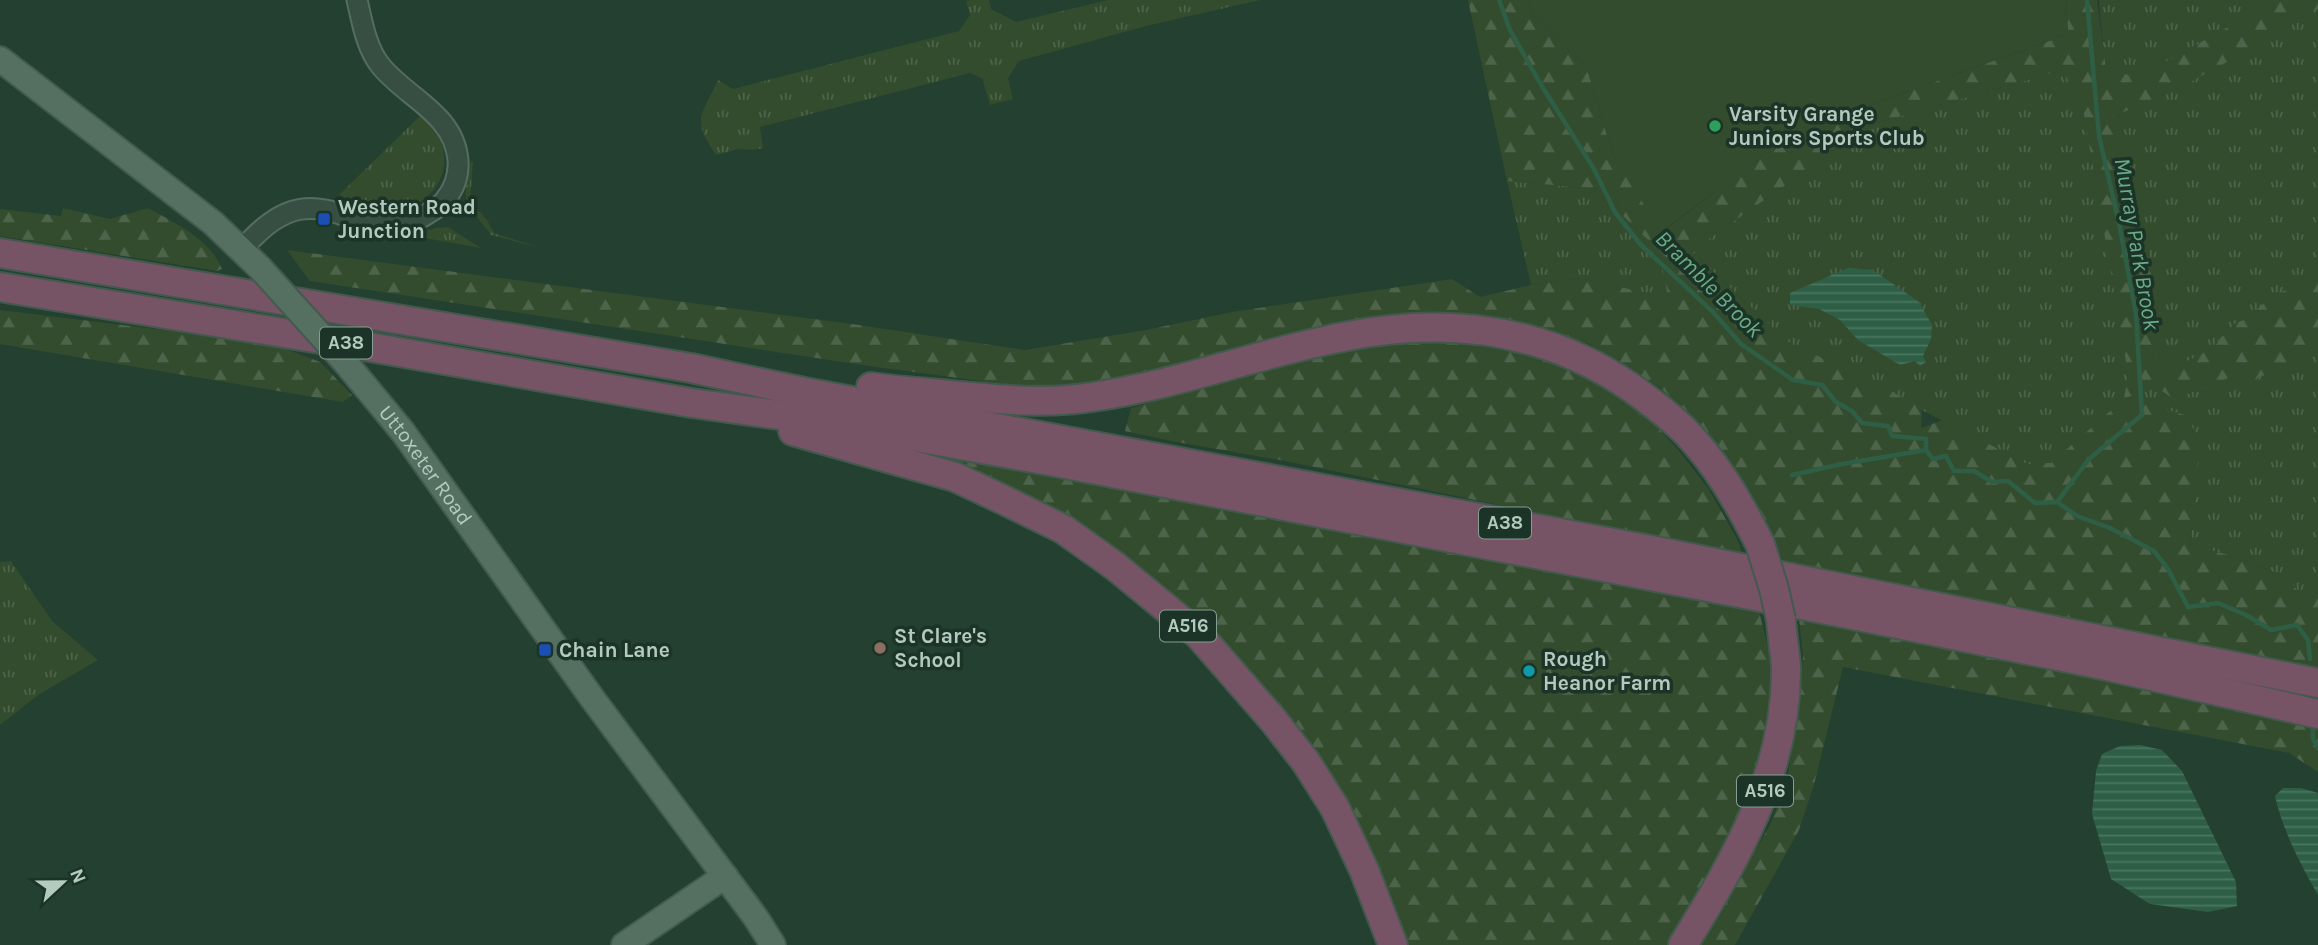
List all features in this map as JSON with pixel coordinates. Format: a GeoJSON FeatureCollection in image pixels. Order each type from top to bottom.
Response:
{"type":"FeatureCollection","features":[{"type":"Feature","properties":{"kind":"highway","name":"A38"},"geometry":{"type":"LineString","coordinates":[[0,253],[691,368],[804,392],[1656,551],[2318,683]]}},
{"type":"Feature","properties":{"kind":"highway","name":"A38"},"geometry":{"type":"LineString","coordinates":[[0,287],[1055,462],[2103,665],[2318,714]]}},
{"type":"Feature","properties":{"kind":"highway","name":"A516"},"geometry":{"type":"LineString","coordinates":[[691,368],[973,397],[1021,401],[1065,400],[1141,390],[1289,350],[1381,330],[1426,327],[1502,332],[1569,353],[1629,385],[1694,440],[1729,486],[1760,544],[1781,620],[1786,667],[1777,746],[1761,801],[1741,846],[1683,945]]}},
{"type":"Feature","properties":{"kind":"highway","name":"A516"},"geometry":{"type":"LineString","coordinates":[[692,403],[955,477],[1063,529],[1115,566],[1199,635],[1306,762],[1335,808],[1364,870],[1393,945]]}},
{"type":"Feature","properties":{"kind":"main road","name":"Uttoxeter Road"},"geometry":{"type":"LineString","coordinates":[[0,59],[213,223],[260,268],[374,396],[774,945]]}},
{"type":"Feature","properties":{"kind":"main road"},"geometry":{"type":"LineString","coordinates":[[624,945],[725,876]]}},
{"type":"Feature","properties":{"kind":"street"},"geometry":{"type":"LineString","coordinates":[[242,250],[264,227],[292,211],[321,208],[376,225],[404,225],[442,204],[452,188],[459,168],[453,135],[378,63],[370,48],[357,0]]}},
{"type":"Feature","properties":{"kind":"green space"},"geometry":{"type":"Polygon","coordinates":[[[989,0],[991,9],[1016,22],[1108,0],[1260,0],[1146,26],[1019,61],[1008,78],[1013,99],[990,105],[982,78],[970,73],[760,127],[763,148],[739,149],[716,155],[708,143],[703,133],[701,118],[718,80],[733,89],[959,31],[970,15],[966,1],[989,0]]]}},
{"type":"Feature","properties":{"kind":"green space"},"geometry":{"type":"Polygon","coordinates":[[[1468,0],[1527,0],[1533,15],[1587,68],[1613,155],[1662,232],[1770,150],[1881,101],[2068,34],[2066,0],[2097,0],[2106,70],[2138,77],[2277,0],[2318,0],[2318,9],[2217,67],[2166,94],[2113,116],[2121,174],[2158,284],[2156,386],[2166,373],[2211,348],[2234,324],[2246,319],[2271,297],[2298,284],[2318,267],[2318,337],[2279,370],[2259,377],[2251,384],[2231,377],[2174,399],[2156,387],[2125,398],[2185,415],[2200,440],[2190,545],[2237,557],[2286,577],[2302,596],[2318,596],[2318,669],[1783,561],[1765,519],[1716,443],[1690,414],[1659,387],[1589,344],[1503,319],[1466,313],[1392,314],[1305,329],[1137,376],[1078,387],[1032,388],[869,366],[310,281],[287,250],[852,324],[1025,350],[1146,330],[1232,312],[1452,279],[1480,297],[1531,285],[1581,278],[1668,298],[1661,259],[1666,257],[1622,215],[1612,190],[1507,181],[1468,0]],[[2062,70],[1873,124],[1691,251],[1787,341],[1922,407],[1921,428],[1943,420],[2027,464],[2051,463],[2124,399],[2128,373],[2082,102],[2062,70]]]}},
{"type":"Feature","properties":{"kind":"green space","name":"Varsity Grange Juniors Sports Club"},"geometry":{"type":"Polygon","coordinates":[[[1527,0],[2066,0],[2068,34],[1881,101],[1771,150],[1661,232],[1613,155],[1587,68],[1533,15],[1527,0]]]}},
{"type":"Feature","properties":{"kind":"green space"},"geometry":{"type":"Polygon","coordinates":[[[2099,0],[2318,0],[2318,596],[2302,596],[2286,577],[2237,557],[2190,545],[2199,440],[2051,464],[2027,464],[1787,341],[1691,251],[1873,124],[2104,58],[2099,0]]]}},
{"type":"Feature","properties":{"kind":"green space"},"geometry":{"type":"Polygon","coordinates":[[[423,113],[438,136],[444,159],[443,171],[431,193],[411,206],[385,211],[367,208],[339,195],[423,113]]]}},
{"type":"Feature","properties":{"kind":"green space"},"geometry":{"type":"Polygon","coordinates":[[[471,161],[470,201],[487,220],[494,233],[543,249],[491,235],[470,208],[466,198],[471,161]]]}},
{"type":"Feature","properties":{"kind":"green space"},"geometry":{"type":"Polygon","coordinates":[[[1507,181],[1612,190],[1622,215],[1667,257],[1661,259],[1668,298],[1581,278],[1531,285],[1507,181]]]}},
{"type":"Feature","properties":{"kind":"green space"},"geometry":{"type":"Polygon","coordinates":[[[63,208],[110,219],[148,208],[200,240],[222,269],[217,271],[0,236],[0,209],[61,216],[63,208]]]}},
{"type":"Feature","properties":{"kind":"green space"},"geometry":{"type":"Polygon","coordinates":[[[448,227],[481,248],[413,236],[435,228],[448,227]]]}},
{"type":"Feature","properties":{"kind":"green space"},"geometry":{"type":"Polygon","coordinates":[[[0,310],[270,343],[320,362],[352,395],[343,402],[0,344],[0,310]]]}},
{"type":"Feature","properties":{"kind":"green space"},"geometry":{"type":"Polygon","coordinates":[[[1459,339],[1536,355],[1597,381],[1640,408],[1708,488],[1743,555],[1125,431],[1131,408],[1281,364],[1367,344],[1459,339]]]}},
{"type":"Feature","properties":{"kind":"green space"},"geometry":{"type":"Polygon","coordinates":[[[932,451],[1758,607],[1773,668],[1771,709],[1758,770],[1720,861],[1669,945],[1405,945],[1280,709],[1225,645],[930,457],[932,451]]]}},
{"type":"Feature","properties":{"kind":"green space"},"geometry":{"type":"Polygon","coordinates":[[[11,561],[52,621],[98,660],[38,695],[0,725],[0,562],[11,561]]]}},
{"type":"Feature","properties":{"kind":"green space"},"geometry":{"type":"Polygon","coordinates":[[[1799,618],[2183,693],[2318,726],[2318,772],[2289,753],[1843,667],[1814,785],[1799,830],[1735,945],[1700,945],[1770,825],[1787,782],[1803,656],[1799,618]]]}},
{"type":"Feature","properties":{"kind":"shaded area"},"geometry":{"type":"Polygon","coordinates":[[[1848,268],[1873,270],[1919,302],[1932,325],[1931,339],[1923,356],[1926,362],[1920,366],[1915,361],[1900,365],[1858,340],[1840,320],[1819,309],[1790,305],[1790,293],[1848,268]]]}},
{"type":"Feature","properties":{"kind":"shaded area"},"geometry":{"type":"Polygon","coordinates":[[[2140,745],[2162,750],[2182,771],[2236,882],[2237,906],[2208,912],[2150,904],[2111,879],[2092,814],[2096,771],[2102,754],[2120,746],[2140,745]]]}},
{"type":"Feature","properties":{"kind":"shaded area"},"geometry":{"type":"Polygon","coordinates":[[[2283,788],[2301,788],[2318,793],[2318,895],[2287,835],[2275,796],[2283,788]]]}},
{"type":"Feature","properties":{"kind":"waterway","name":"Bramble Brook"},"geometry":{"type":"LineString","coordinates":[[1499,0],[1510,30],[1594,169],[1615,212],[1640,244],[1713,312],[1741,344],[1793,380],[1822,385],[1836,402],[1852,411],[1862,423],[1888,426],[1892,436],[1926,439],[1926,450],[1933,459],[1946,456],[1954,471],[1974,471],[1992,482],[2008,481],[2035,503],[2057,502],[2077,516],[2110,528],[2154,551],[2168,569],[2188,607],[2218,603],[2271,630],[2297,625],[2308,640],[2310,659]]}},
{"type":"Feature","properties":{"kind":"waterway","name":"Murray Park Brook"},"geometry":{"type":"LineString","coordinates":[[2057,502],[2089,459],[2142,415],[2136,314],[2099,136],[2087,0]]}},
{"type":"Feature","properties":{"kind":"waterway"},"geometry":{"type":"LineString","coordinates":[[1792,475],[1926,450]]}},
{"type":"Feature","properties":{"kind":"waterway","name":"Bramble Brook"},"geometry":{"type":"LineString","coordinates":[[2313,724],[2313,739],[2318,748]]}},
{"type":"Feature","properties":{"kind":"place","name":"Varsity Grange Juniors Sports Club"},"geometry":{"type":"Point","coordinates":[1715,126]}},
{"type":"Feature","properties":{"kind":"place","name":"Western Road Junction"},"geometry":{"type":"Point","coordinates":[324,219]}},
{"type":"Feature","properties":{"kind":"place","name":"St Clare's School"},"geometry":{"type":"Point","coordinates":[880,648]}},
{"type":"Feature","properties":{"kind":"place","name":"Chain Lane"},"geometry":{"type":"Point","coordinates":[545,650]}},
{"type":"Feature","properties":{"kind":"place","name":"Rough Heanor Farm"},"geometry":{"type":"Point","coordinates":[1529,671]}}]}
